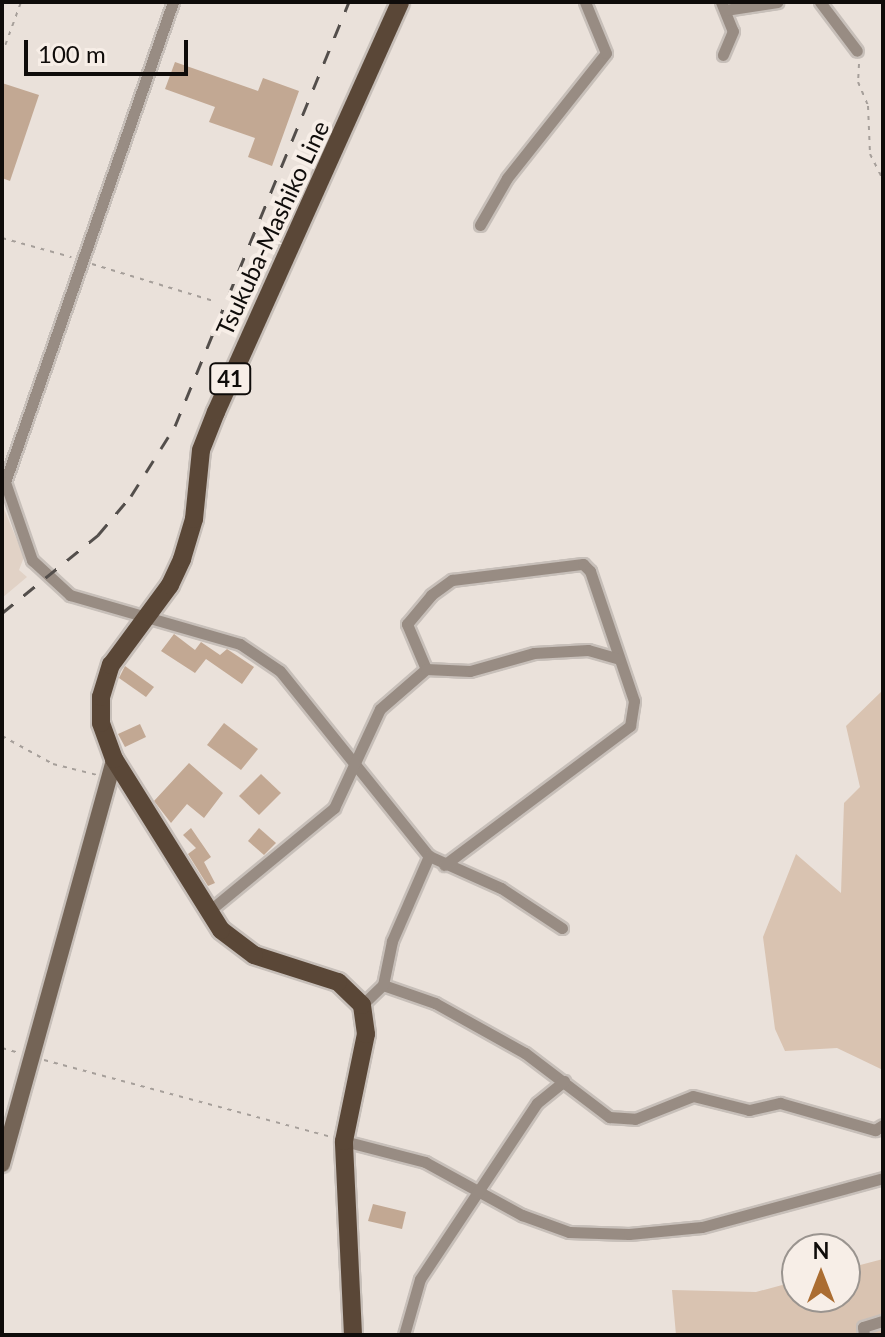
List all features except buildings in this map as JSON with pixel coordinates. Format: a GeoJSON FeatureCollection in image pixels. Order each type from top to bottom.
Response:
{"type":"FeatureCollection","features":[{"type":"Feature","properties":{"kind":"main road","name":"Tsukuba-Mashiko Line"},"geometry":{"type":"LineString","coordinates":[[362,1005],[348,988],[328,977],[254,955],[221,930],[114,759],[101,723],[104,682],[147,619],[185,549],[201,450],[396,21],[400,2]]}},
{"type":"Feature","properties":{"kind":"main road"},"geometry":{"type":"LineString","coordinates":[[353,1335],[344,1141],[366,1034],[362,1005]]}},
{"type":"Feature","properties":{"kind":"street"},"geometry":{"type":"LineString","coordinates":[[173,2],[3,480],[32,560],[70,595],[240,644],[280,671],[429,856],[501,888],[562,928]]}},
{"type":"Feature","properties":{"kind":"street"},"geometry":{"type":"LineString","coordinates":[[480,225],[507,178],[606,53],[585,2]]}},
{"type":"Feature","properties":{"kind":"street"},"geometry":{"type":"LineString","coordinates":[[723,55],[733,31],[723,6],[777,2]]}},
{"type":"Feature","properties":{"kind":"street"},"geometry":{"type":"LineString","coordinates":[[820,2],[857,51]]}},
{"type":"Feature","properties":{"kind":"street"},"geometry":{"type":"LineString","coordinates":[[426,669],[407,624],[431,595],[452,580],[583,564],[590,571],[634,701],[630,726],[444,865]]}},
{"type":"Feature","properties":{"kind":"street"},"geometry":{"type":"LineString","coordinates":[[209,911],[334,808],[380,709],[426,669],[497,667],[534,653],[588,650],[619,659]]}},
{"type":"Feature","properties":{"kind":"street"},"geometry":{"type":"LineString","coordinates":[[2,1164],[106,777],[114,759]]}},
{"type":"Feature","properties":{"kind":"street"},"geometry":{"type":"LineString","coordinates":[[362,1005],[383,985],[392,941],[429,856]]}},
{"type":"Feature","properties":{"kind":"street"},"geometry":{"type":"LineString","coordinates":[[383,985],[435,1003],[564,1081],[609,1117],[635,1119],[693,1096],[749,1110],[780,1103],[875,1130],[883,1125]]}},
{"type":"Feature","properties":{"kind":"street"},"geometry":{"type":"LineString","coordinates":[[404,1335],[420,1279],[537,1103],[564,1081]]}},
{"type":"Feature","properties":{"kind":"street"},"geometry":{"type":"LineString","coordinates":[[344,1141],[425,1162],[478,1191],[569,1232],[629,1234],[702,1227],[883,1178]]}},
{"type":"Feature","properties":{"kind":"street"},"geometry":{"type":"LineString","coordinates":[[864,1335],[863,1327],[883,1321]]}},
{"type":"Feature","properties":{"kind":"path"},"geometry":{"type":"LineString","coordinates":[[2,54],[21,2]]}},
{"type":"Feature","properties":{"kind":"path"},"geometry":{"type":"LineString","coordinates":[[857,51],[858,82],[868,106],[870,154],[883,179]]}},
{"type":"Feature","properties":{"kind":"path"},"geometry":{"type":"LineString","coordinates":[[2,238],[214,301]]}},
{"type":"Feature","properties":{"kind":"path"},"geometry":{"type":"LineString","coordinates":[[2,736],[53,764],[106,777]]}},
{"type":"Feature","properties":{"kind":"path"},"geometry":{"type":"LineString","coordinates":[[2,1048],[344,1141]]}},
{"type":"Feature","properties":{"kind":"shaded area"},"geometry":{"type":"Polygon","coordinates":[[[2,504],[24,557],[19,570],[27,577],[2,598],[2,504]]]}},
{"type":"Feature","properties":{"kind":"shaded area"},"geometry":{"type":"Polygon","coordinates":[[[883,690],[883,1070],[837,1048],[785,1051],[775,1029],[763,937],[796,854],[841,893],[844,803],[860,787],[846,726],[883,690]]]}},
{"type":"Feature","properties":{"kind":"shaded area"},"geometry":{"type":"Polygon","coordinates":[[[883,1259],[883,1335],[676,1335],[672,1290],[756,1292],[781,1285],[781,1313],[861,1313],[861,1265],[883,1259]]]}},
{"type":"Feature","properties":{"kind":"railway"},"geometry":{"type":"LineString","coordinates":[[2,613],[98,535],[131,496],[175,426],[349,2]]}}]}
